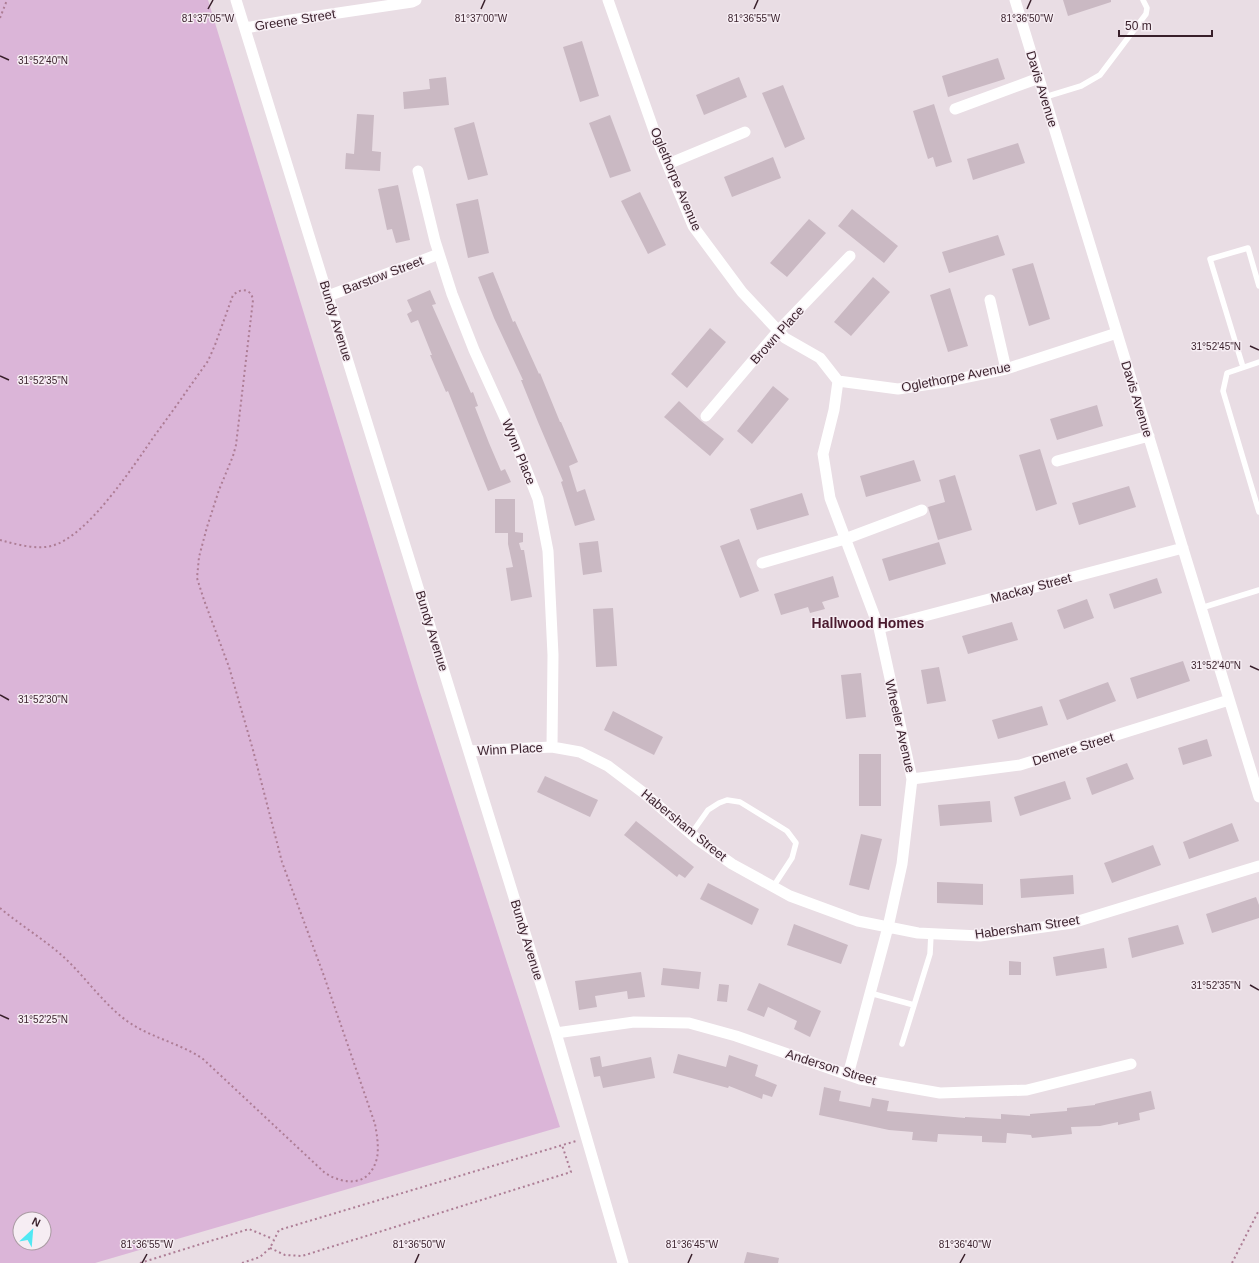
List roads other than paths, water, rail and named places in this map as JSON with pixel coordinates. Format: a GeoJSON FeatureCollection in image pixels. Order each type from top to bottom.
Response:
{"type":"FeatureCollection","features":[{"type":"Feature","properties":{"kind":"street","name":"Bundy Avenue"},"geometry":{"type":"LineString","coordinates":[[236,0],[556,1033],[623,1263]]}},
{"type":"Feature","properties":{"kind":"street","name":"Greene Street"},"geometry":{"type":"LineString","coordinates":[[245,28],[412,2],[416,0]]}},
{"type":"Feature","properties":{"kind":"street","name":"Oglethorpe Avenue"},"geometry":{"type":"LineString","coordinates":[[608,0],[658,142],[694,226],[742,292],[778,331],[785,338],[820,358],[838,381],[898,389],[944,382],[1006,369],[1117,333]]}},
{"type":"Feature","properties":{"kind":"street","name":"Davis Avenue"},"geometry":{"type":"LineString","coordinates":[[1015,0],[1259,798]]}},
{"type":"Feature","properties":{"kind":"street"},"geometry":{"type":"LineString","coordinates":[[955,109],[1039,78]]}},
{"type":"Feature","properties":{"kind":"street"},"geometry":{"type":"LineString","coordinates":[[668,164],[745,132]]}},
{"type":"Feature","properties":{"kind":"street","name":"Wynn Place"},"geometry":{"type":"LineString","coordinates":[[418,171],[439,254],[452,294],[474,350],[514,438],[538,499],[548,551],[553,655],[552,747]]}},
{"type":"Feature","properties":{"kind":"street","name":"Barstow Street"},"geometry":{"type":"LineString","coordinates":[[328,296],[439,254]]}},
{"type":"Feature","properties":{"kind":"street","name":"Brown Place"},"geometry":{"type":"LineString","coordinates":[[706,416],[778,331],[850,256]]}},
{"type":"Feature","properties":{"kind":"street"},"geometry":{"type":"LineString","coordinates":[[990,300],[1006,369]]}},
{"type":"Feature","properties":{"kind":"street","name":"Wheeler Avenue"},"geometry":{"type":"LineString","coordinates":[[838,381],[834,410],[823,454],[830,498],[844,539],[879,628],[912,779],[902,864],[888,927],[848,1075]]}},
{"type":"Feature","properties":{"kind":"street"},"geometry":{"type":"LineString","coordinates":[[1057,461],[1149,436]]}},
{"type":"Feature","properties":{"kind":"street"},"geometry":{"type":"LineString","coordinates":[[762,563],[844,539],[922,510]]}},
{"type":"Feature","properties":{"kind":"street","name":"Mackay Street"},"geometry":{"type":"LineString","coordinates":[[879,628],[1183,548]]}},
{"type":"Feature","properties":{"kind":"street","name":"Demere Street"},"geometry":{"type":"LineString","coordinates":[[912,779],[1020,766],[1229,700]]}},
{"type":"Feature","properties":{"kind":"street","name":"Winn Place"},"geometry":{"type":"LineString","coordinates":[[469,751],[552,747]]}},
{"type":"Feature","properties":{"kind":"street","name":"Habersham Street"},"geometry":{"type":"LineString","coordinates":[[552,747],[580,752],[608,766],[645,794],[691,834],[732,864],[790,896],[858,921],[918,933],[980,936],[1072,923],[1259,866]]}},
{"type":"Feature","properties":{"kind":"street","name":"Anderson Street"},"geometry":{"type":"LineString","coordinates":[[556,1033],[634,1022],[688,1023],[736,1036],[860,1079],[940,1093],[1027,1090],[1131,1064]]}},
{"type":"Feature","properties":{"kind":"lane"},"geometry":{"type":"LineString","coordinates":[[1045,97],[1081,86],[1100,75],[1146,14],[1147,8],[1143,0]]}},
{"type":"Feature","properties":{"kind":"lane"},"geometry":{"type":"LineString","coordinates":[[1242,366],[1210,259],[1248,248],[1259,286]]}},
{"type":"Feature","properties":{"kind":"lane"},"geometry":{"type":"LineString","coordinates":[[1259,362],[1242,366],[1227,373],[1223,391],[1259,512]]}},
{"type":"Feature","properties":{"kind":"lane"},"geometry":{"type":"LineString","coordinates":[[1201,608],[1259,590]]}},
{"type":"Feature","properties":{"kind":"lane"},"geometry":{"type":"LineString","coordinates":[[691,834],[708,810],[727,800],[740,802],[787,831],[796,843],[792,858],[773,887]]}},
{"type":"Feature","properties":{"kind":"lane"},"geometry":{"type":"LineString","coordinates":[[902,1044],[930,954],[931,934]]}},
{"type":"Feature","properties":{"kind":"lane"},"geometry":{"type":"LineString","coordinates":[[870,993],[914,1005]]}},
{"type":"Feature","properties":{"kind":"district","name":"Hallwood Homes"},"geometry":{"type":"Point","coordinates":[868,623]}}]}
